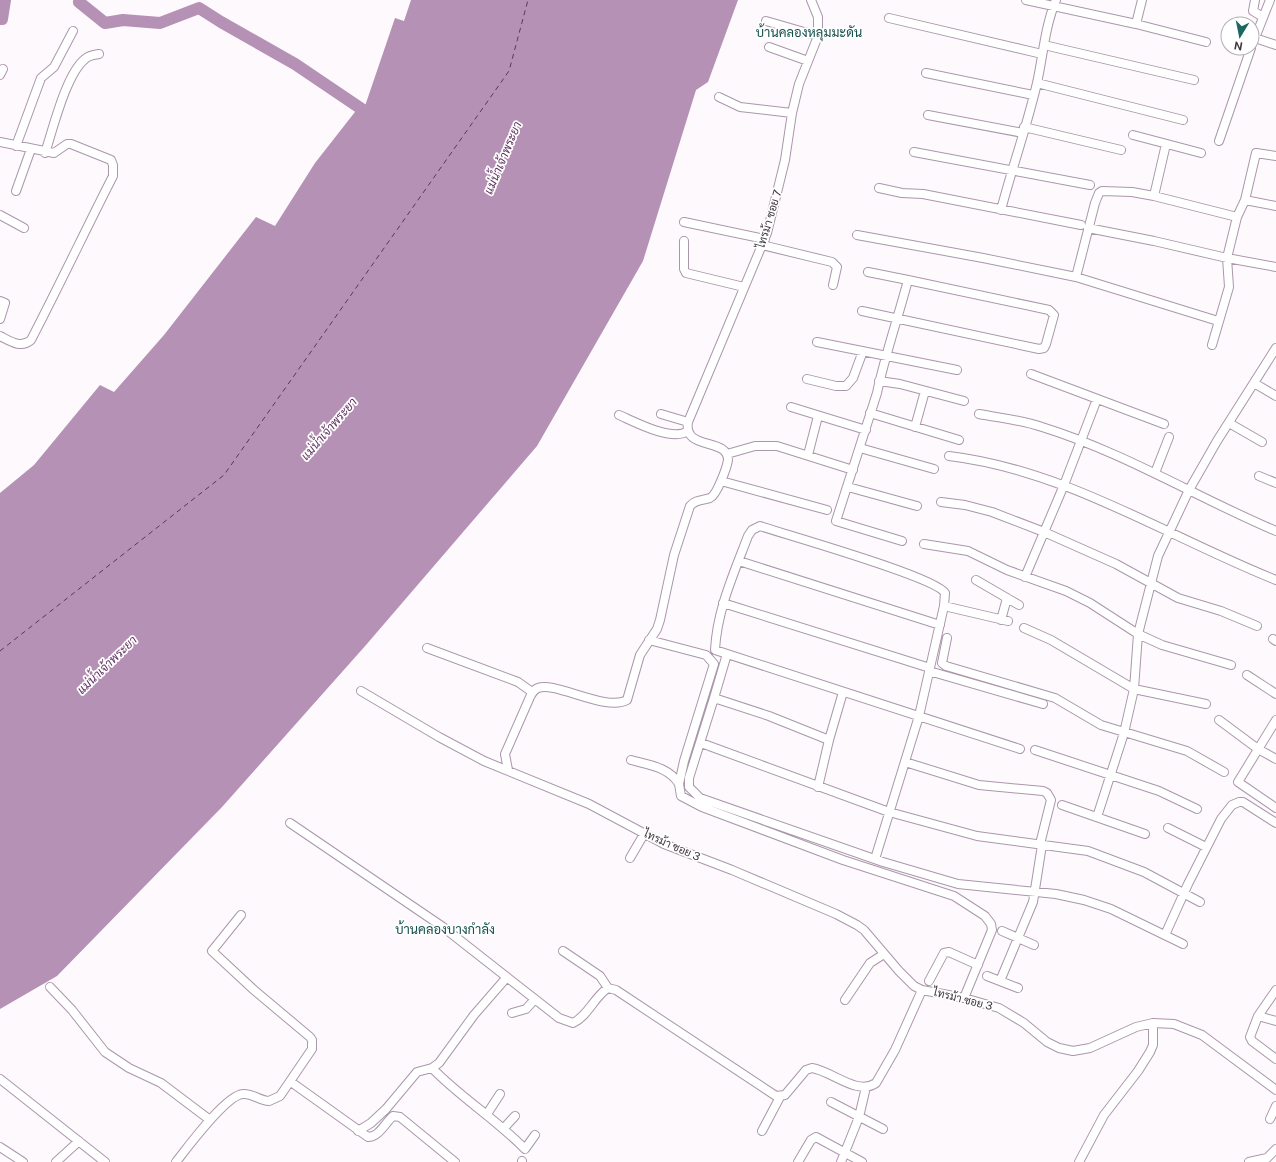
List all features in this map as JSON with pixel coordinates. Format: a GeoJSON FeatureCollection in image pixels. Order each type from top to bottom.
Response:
{"type":"FeatureCollection","features":[{"type":"Feature","properties":{"kind":"street","name":"ไทรม้า ซอย 7"},"geometry":{"type":"LineString","coordinates":[[688,431],[688,422],[763,242],[775,206],[785,160],[792,113],[799,84],[818,36],[818,17],[811,0]]}},
{"type":"Feature","properties":{"kind":"street"},"geometry":{"type":"LineString","coordinates":[[1026,0],[1055,3],[1206,42]]}},
{"type":"Feature","properties":{"kind":"street"},"geometry":{"type":"LineString","coordinates":[[1136,24],[1142,0]]}},
{"type":"Feature","properties":{"kind":"street"},"geometry":{"type":"LineString","coordinates":[[1255,0],[1253,11],[1263,17]]}},
{"type":"Feature","properties":{"kind":"street"},"geometry":{"type":"LineString","coordinates":[[1260,24],[1270,0]]}},
{"type":"Feature","properties":{"kind":"street"},"geometry":{"type":"LineString","coordinates":[[1002,210],[1011,171],[1037,84],[1043,50],[1055,3]]}},
{"type":"Feature","properties":{"kind":"street"},"geometry":{"type":"LineString","coordinates":[[889,18],[1194,80]]}},
{"type":"Feature","properties":{"kind":"street"},"geometry":{"type":"LineString","coordinates":[[766,21],[818,36]]}},
{"type":"Feature","properties":{"kind":"street"},"geometry":{"type":"LineString","coordinates":[[16,146],[41,78],[54,67],[73,31]]}},
{"type":"Feature","properties":{"kind":"street"},"geometry":{"type":"LineString","coordinates":[[1260,43],[1276,45]]}},
{"type":"Feature","properties":{"kind":"street"},"geometry":{"type":"LineString","coordinates":[[769,47],[808,61]]}},
{"type":"Feature","properties":{"kind":"street"},"geometry":{"type":"LineString","coordinates":[[45,153],[64,94],[78,66],[90,56],[99,54]]}},
{"type":"Feature","properties":{"kind":"street"},"geometry":{"type":"LineString","coordinates":[[1219,141],[1248,56]]}},
{"type":"Feature","properties":{"kind":"street"},"geometry":{"type":"LineString","coordinates":[[926,73],[1033,95]]}},
{"type":"Feature","properties":{"kind":"street"},"geometry":{"type":"LineString","coordinates":[[1037,84],[1182,120]]}},
{"type":"Feature","properties":{"kind":"street"},"geometry":{"type":"LineString","coordinates":[[719,97],[740,107],[792,113]]}},
{"type":"Feature","properties":{"kind":"street"},"geometry":{"type":"LineString","coordinates":[[928,115],[1023,130],[1120,150]]}},
{"type":"Feature","properties":{"kind":"street"},"geometry":{"type":"LineString","coordinates":[[1133,135],[1201,153]]}},
{"type":"Feature","properties":{"kind":"street"},"geometry":{"type":"LineString","coordinates":[[0,142],[45,153],[58,152],[67,144],[71,144],[111,160],[113,165],[113,176],[79,243],[62,282],[31,340],[27,344],[21,345],[0,336]]}},
{"type":"Feature","properties":{"kind":"street"},"geometry":{"type":"LineString","coordinates":[[1154,196],[1166,144]]}},
{"type":"Feature","properties":{"kind":"street"},"geometry":{"type":"LineString","coordinates":[[16,191],[32,149]]}},
{"type":"Feature","properties":{"kind":"street"},"geometry":{"type":"LineString","coordinates":[[914,152],[1090,186]]}},
{"type":"Feature","properties":{"kind":"street"},"geometry":{"type":"LineString","coordinates":[[1212,345],[1228,287],[1227,258],[1237,217],[1245,200],[1256,153],[1276,156]]}},
{"type":"Feature","properties":{"kind":"street"},"geometry":{"type":"LineString","coordinates":[[879,188],[902,193],[922,194],[1276,267]]}},
{"type":"Feature","properties":{"kind":"street"},"geometry":{"type":"LineString","coordinates":[[1076,277],[1085,227],[1099,193],[1102,190],[1154,196],[1237,217]]}},
{"type":"Feature","properties":{"kind":"street"},"geometry":{"type":"LineString","coordinates":[[1245,200],[1276,206]]}},
{"type":"Feature","properties":{"kind":"street"},"geometry":{"type":"LineString","coordinates":[[0,215],[24,228]]}},
{"type":"Feature","properties":{"kind":"street"},"geometry":{"type":"LineString","coordinates":[[684,222],[763,242],[832,262],[837,267],[833,285]]}},
{"type":"Feature","properties":{"kind":"street"},"geometry":{"type":"LineString","coordinates":[[857,235],[1076,277],[1218,321]]}},
{"type":"Feature","properties":{"kind":"street"},"geometry":{"type":"LineString","coordinates":[[684,241],[684,269],[686,273],[744,287]]}},
{"type":"Feature","properties":{"kind":"street"},"geometry":{"type":"LineString","coordinates":[[862,312],[898,318],[1039,349],[1044,348],[1046,344],[1054,315],[1049,310],[868,272]]}},
{"type":"Feature","properties":{"kind":"street"},"geometry":{"type":"LineString","coordinates":[[902,541],[836,521],[866,430],[908,280]]}},
{"type":"Feature","properties":{"kind":"street"},"geometry":{"type":"LineString","coordinates":[[0,301],[5,304],[0,319]]}},
{"type":"Feature","properties":{"kind":"street"},"geometry":{"type":"LineString","coordinates":[[817,342],[957,370]]}},
{"type":"Feature","properties":{"kind":"street"},"geometry":{"type":"LineString","coordinates":[[1097,817],[1124,733],[1134,689],[1138,634],[1150,582],[1169,532],[1189,490],[1276,348]]}},
{"type":"Feature","properties":{"kind":"street"},"geometry":{"type":"LineString","coordinates":[[807,379],[836,386],[846,386],[853,378],[863,351]]}},
{"type":"Feature","properties":{"kind":"street"},"geometry":{"type":"LineString","coordinates":[[1031,374],[1164,424]]}},
{"type":"Feature","properties":{"kind":"street"},"geometry":{"type":"LineString","coordinates":[[879,382],[900,384],[964,402]]}},
{"type":"Feature","properties":{"kind":"street"},"geometry":{"type":"LineString","coordinates":[[1254,383],[1276,396]]}},
{"type":"Feature","properties":{"kind":"street"},"geometry":{"type":"LineString","coordinates":[[915,427],[925,391]]}},
{"type":"Feature","properties":{"kind":"street"},"geometry":{"type":"LineString","coordinates":[[1025,577],[1064,485],[1097,399]]}},
{"type":"Feature","properties":{"kind":"street"},"geometry":{"type":"LineString","coordinates":[[791,407],[866,430]]}},
{"type":"Feature","properties":{"kind":"street"},"geometry":{"type":"LineString","coordinates":[[870,413],[959,440]]}},
{"type":"Feature","properties":{"kind":"street"},"geometry":{"type":"LineString","coordinates":[[661,414],[688,422]]}},
{"type":"Feature","properties":{"kind":"street"},"geometry":{"type":"LineString","coordinates":[[979,414],[1041,426],[1155,473],[1276,531]]}},
{"type":"Feature","properties":{"kind":"street"},"geometry":{"type":"LineString","coordinates":[[508,770],[505,754],[532,692],[542,688],[615,703],[623,702],[629,696],[637,662],[657,629],[660,620],[674,555],[690,506],[693,502],[710,498],[714,495],[728,461],[727,454],[721,448],[693,438],[688,431],[682,435],[668,434],[619,415]]}},
{"type":"Feature","properties":{"kind":"street"},"geometry":{"type":"LineString","coordinates":[[808,455],[818,416]]}},
{"type":"Feature","properties":{"kind":"street"},"geometry":{"type":"LineString","coordinates":[[1229,423],[1262,442]]}},
{"type":"Feature","properties":{"kind":"street"},"geometry":{"type":"LineString","coordinates":[[1155,473],[1169,437]]}},
{"type":"Feature","properties":{"kind":"street"},"geometry":{"type":"LineString","coordinates":[[727,454],[764,446],[781,447],[853,470]]}},
{"type":"Feature","properties":{"kind":"street"},"geometry":{"type":"LineString","coordinates":[[860,448],[934,469]]}},
{"type":"Feature","properties":{"kind":"street"},"geometry":{"type":"LineString","coordinates":[[949,456],[1010,466],[1064,485],[1276,580]]}},
{"type":"Feature","properties":{"kind":"street"},"geometry":{"type":"LineString","coordinates":[[1259,476],[1276,483]]}},
{"type":"Feature","properties":{"kind":"street"},"geometry":{"type":"LineString","coordinates":[[721,481],[827,510]]}},
{"type":"Feature","properties":{"kind":"street"},"geometry":{"type":"LineString","coordinates":[[848,487],[917,506]]}},
{"type":"Feature","properties":{"kind":"street"},"geometry":{"type":"LineString","coordinates":[[941,502],[965,505],[992,512],[1044,532],[1089,550],[1181,600],[1221,611],[1257,626]]}},
{"type":"Feature","properties":{"kind":"street"},"geometry":{"type":"LineString","coordinates":[[874,859],[919,716],[940,625],[945,593],[936,586],[890,567],[760,526],[752,530],[748,536],[723,603],[716,632],[715,650],[843,692],[919,716],[1020,749]]}},
{"type":"Feature","properties":{"kind":"street"},"geometry":{"type":"LineString","coordinates":[[924,544],[968,551],[1025,577],[1066,590],[1090,603],[1138,634],[1168,647],[1231,665]]}},
{"type":"Feature","properties":{"kind":"street"},"geometry":{"type":"LineString","coordinates":[[739,560],[940,625]]}},
{"type":"Feature","properties":{"kind":"street"},"geometry":{"type":"LineString","coordinates":[[976,580],[1019,605]]}},
{"type":"Feature","properties":{"kind":"street"},"geometry":{"type":"LineString","coordinates":[[944,606],[1005,620],[1007,598]]}},
{"type":"Feature","properties":{"kind":"street"},"geometry":{"type":"LineString","coordinates":[[723,603],[1043,704]]}},
{"type":"Feature","properties":{"kind":"street"},"geometry":{"type":"LineString","coordinates":[[1024,628],[1051,640],[1134,689],[1206,704]]}},
{"type":"Feature","properties":{"kind":"street"},"geometry":{"type":"LineString","coordinates":[[947,638],[942,659],[942,663],[946,666],[1055,698],[1101,725],[1187,751],[1224,772]]}},
{"type":"Feature","properties":{"kind":"street"},"geometry":{"type":"LineString","coordinates":[[649,640],[706,655],[714,664],[684,761],[679,784]]}},
{"type":"Feature","properties":{"kind":"street"},"geometry":{"type":"LineString","coordinates":[[427,648],[518,682],[532,692]]}},
{"type":"Feature","properties":{"kind":"street"},"geometry":{"type":"LineString","coordinates":[[727,654],[701,743],[689,778],[689,787],[700,798],[874,859],[958,884],[994,889],[1035,892],[1084,900],[1111,909],[1183,944]]}},
{"type":"Feature","properties":{"kind":"street"},"geometry":{"type":"LineString","coordinates":[[1247,675],[1276,694]]}},
{"type":"Feature","properties":{"kind":"street","name":"ไทรม้า ซอย 3"},"geometry":{"type":"LineString","coordinates":[[361,691],[439,737],[484,761],[589,804],[664,844],[732,870],[836,914],[861,928],[899,971],[914,986],[922,990],[964,998],[1003,1010],[1036,1031],[1047,1042],[1059,1048],[1073,1050],[1090,1048],[1136,1027],[1153,1023],[1174,1024],[1202,1035],[1276,1090]]}},
{"type":"Feature","properties":{"kind":"street"},"geometry":{"type":"LineString","coordinates":[[818,787],[829,740],[843,692]]}},
{"type":"Feature","properties":{"kind":"street"},"geometry":{"type":"LineString","coordinates":[[714,698],[769,716],[829,740]]}},
{"type":"Feature","properties":{"kind":"street"},"geometry":{"type":"LineString","coordinates":[[1219,720],[1258,749],[1276,759]]}},
{"type":"Feature","properties":{"kind":"street"},"geometry":{"type":"LineString","coordinates":[[1276,720],[1238,782],[1276,808]]}},
{"type":"Feature","properties":{"kind":"street"},"geometry":{"type":"LineString","coordinates":[[701,743],[889,812],[977,836],[1088,851],[1144,872],[1200,902]]}},
{"type":"Feature","properties":{"kind":"street"},"geometry":{"type":"LineString","coordinates":[[1035,750],[1158,791],[1197,809]]}},
{"type":"Feature","properties":{"kind":"street"},"geometry":{"type":"LineString","coordinates":[[631,760],[667,771],[675,776],[679,784],[681,796],[702,807],[843,860],[954,896],[975,908],[991,924],[992,930],[964,998]]}},
{"type":"Feature","properties":{"kind":"street"},"geometry":{"type":"LineString","coordinates":[[905,762],[979,785],[1043,791],[1047,793],[1051,800],[1041,844],[1033,902],[1000,981]]}},
{"type":"Feature","properties":{"kind":"street"},"geometry":{"type":"LineString","coordinates":[[1164,935],[1183,893],[1221,819],[1232,805],[1243,802],[1276,823]]}},
{"type":"Feature","properties":{"kind":"street"},"geometry":{"type":"LineString","coordinates":[[1062,805],[1145,834]]}},
{"type":"Feature","properties":{"kind":"street"},"geometry":{"type":"LineString","coordinates":[[290,823],[443,927],[559,1018],[573,1023],[579,1020],[601,993],[608,988]]}},
{"type":"Feature","properties":{"kind":"street"},"geometry":{"type":"LineString","coordinates":[[1168,828],[1206,848]]}},
{"type":"Feature","properties":{"kind":"street"},"geometry":{"type":"LineString","coordinates":[[630,858],[644,834]]}},
{"type":"Feature","properties":{"kind":"street"},"geometry":{"type":"LineString","coordinates":[[176,1162],[210,1120],[236,1095],[247,1094],[269,1101],[280,1096],[291,1082],[312,1049],[310,1037],[254,990],[212,951],[240,915]]}},
{"type":"Feature","properties":{"kind":"street"},"geometry":{"type":"LineString","coordinates":[[1002,931],[1034,945]]}},
{"type":"Feature","properties":{"kind":"street"},"geometry":{"type":"LineString","coordinates":[[562,951],[600,976],[608,988],[616,990],[771,1094],[780,1096],[789,1092],[806,1070],[812,1068],[863,1087],[876,1083],[882,1076],[922,990]]}},
{"type":"Feature","properties":{"kind":"street"},"geometry":{"type":"LineString","coordinates":[[929,981],[944,953],[949,952],[978,965]]}},
{"type":"Feature","properties":{"kind":"street"},"geometry":{"type":"LineString","coordinates":[[845,1000],[870,963],[884,954]]}},
{"type":"Feature","properties":{"kind":"street"},"geometry":{"type":"LineString","coordinates":[[987,976],[1018,988]]}},
{"type":"Feature","properties":{"kind":"street"},"geometry":{"type":"LineString","coordinates":[[358,1131],[371,1123],[386,1109],[417,1072],[432,1068],[443,1058],[468,1024],[507,977]]}},
{"type":"Feature","properties":{"kind":"street"},"geometry":{"type":"LineString","coordinates":[[50,988],[72,1010],[105,1052],[129,1068],[161,1083],[210,1120]]}},
{"type":"Feature","properties":{"kind":"street"},"geometry":{"type":"LineString","coordinates":[[1276,990],[1258,1016],[1250,1037],[1252,1041],[1276,1059]]}},
{"type":"Feature","properties":{"kind":"street"},"geometry":{"type":"LineString","coordinates":[[512,1013],[526,1009],[534,999]]}},
{"type":"Feature","properties":{"kind":"street"},"geometry":{"type":"LineString","coordinates":[[1258,1016],[1276,1021]]}},
{"type":"Feature","properties":{"kind":"street"},"geometry":{"type":"LineString","coordinates":[[1079,1162],[1104,1115],[1138,1071],[1150,1052],[1153,1045],[1153,1023]]}},
{"type":"Feature","properties":{"kind":"street"},"geometry":{"type":"LineString","coordinates":[[432,1068],[457,1092],[504,1128],[525,1149],[535,1135]]}},
{"type":"Feature","properties":{"kind":"street"},"geometry":{"type":"LineString","coordinates":[[0,1079],[105,1162]]}},
{"type":"Feature","properties":{"kind":"street"},"geometry":{"type":"LineString","coordinates":[[291,1082],[363,1136],[373,1137],[390,1119],[396,1115],[455,1162]]}},
{"type":"Feature","properties":{"kind":"street"},"geometry":{"type":"LineString","coordinates":[[841,1162],[846,1153],[857,1119],[863,1087]]}},
{"type":"Feature","properties":{"kind":"street"},"geometry":{"type":"LineString","coordinates":[[487,1114],[500,1094]]}},
{"type":"Feature","properties":{"kind":"street"},"geometry":{"type":"LineString","coordinates":[[762,1132],[780,1096]]}},
{"type":"Feature","properties":{"kind":"street"},"geometry":{"type":"LineString","coordinates":[[831,1102],[857,1119],[883,1129]]}},
{"type":"Feature","properties":{"kind":"street"},"geometry":{"type":"LineString","coordinates":[[1270,1119],[1276,1106]]}},
{"type":"Feature","properties":{"kind":"street"},"geometry":{"type":"LineString","coordinates":[[504,1128],[515,1116]]}},
{"type":"Feature","properties":{"kind":"street"},"geometry":{"type":"LineString","coordinates":[[798,1162],[811,1140],[816,1137],[862,1162]]}},
{"type":"Feature","properties":{"kind":"street"},"geometry":{"type":"LineString","coordinates":[[56,1162],[78,1140]]}},
{"type":"Feature","properties":{"kind":"street"},"geometry":{"type":"LineString","coordinates":[[0,1147],[24,1162]]}},
{"type":"Feature","properties":{"kind":"street"},"geometry":{"type":"LineString","coordinates":[[1249,1162],[1265,1160],[1276,1149]]}},
{"type":"Feature","properties":{"kind":"water","name":"แม่น้ำเจ้าพระยา"},"geometry":{"type":"Polygon","coordinates":[[[411,0],[738,0],[708,82],[696,90],[643,261],[537,446],[366,645],[222,807],[57,976],[0,1009],[0,493],[34,465],[100,385],[114,392],[164,335],[256,217],[275,226],[315,163],[362,103],[365,106],[395,18],[404,21],[411,0]]]}},
{"type":"Feature","properties":{"kind":"waterway"},"geometry":{"type":"LineString","coordinates":[[0,19],[2,19],[5,0]]}},
{"type":"Feature","properties":{"kind":"waterway"},"geometry":{"type":"LineString","coordinates":[[80,0],[79,2],[105,23],[123,20],[160,23],[199,8],[295,64],[372,116]]}},
{"type":"Feature","properties":{"kind":"ferry route"},"geometry":{"type":"LineString","coordinates":[[0,651],[224,475],[509,71],[528,0]]}},
{"type":"Feature","properties":{"kind":"district","name":"บ้านคลองหลุมมะดัน"},"geometry":{"type":"Point","coordinates":[809,32]}},
{"type":"Feature","properties":{"kind":"district","name":"บ้านคลองบางกำลัง"},"geometry":{"type":"Point","coordinates":[445,929]}}]}
